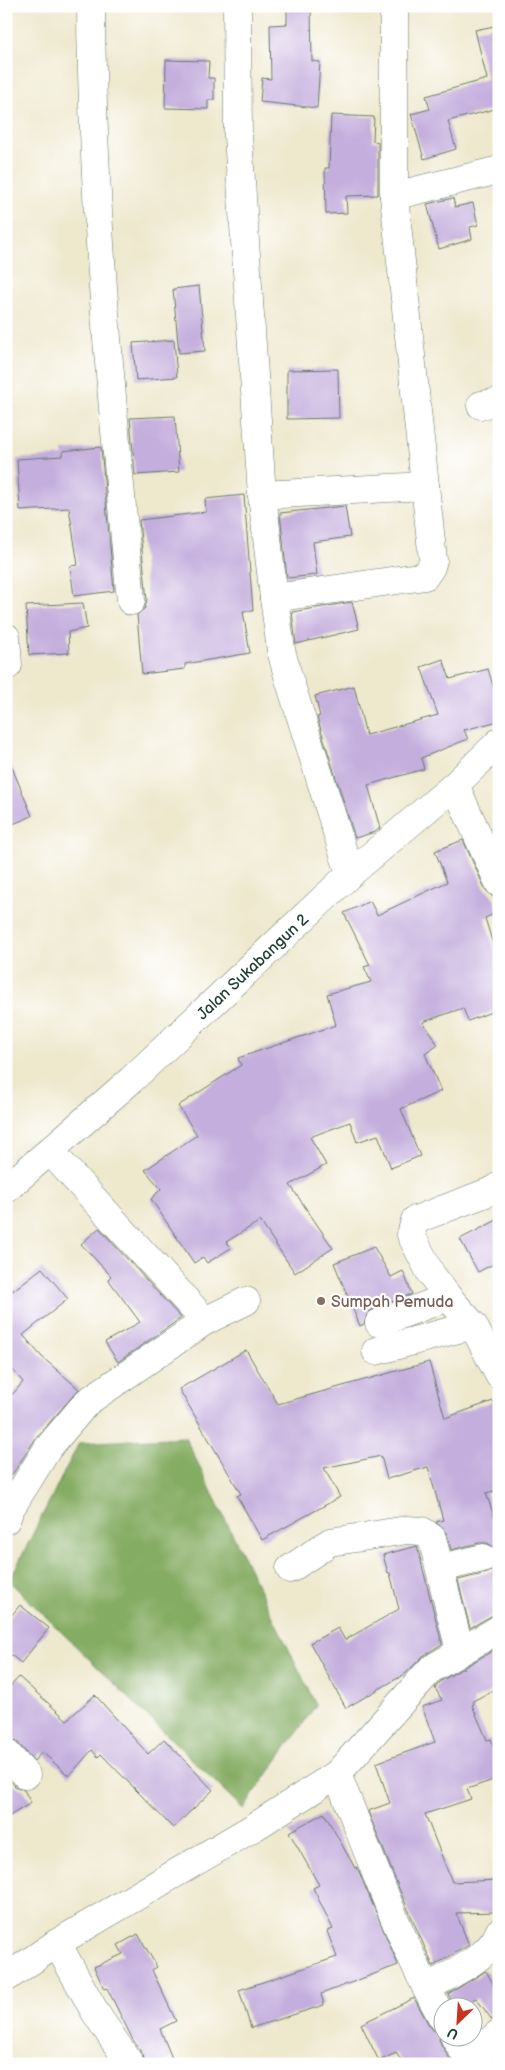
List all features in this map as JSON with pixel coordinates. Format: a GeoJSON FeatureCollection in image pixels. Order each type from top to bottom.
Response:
{"type":"FeatureCollection","features":[{"type":"Feature","properties":{"kind":"street"},"geometry":{"type":"LineString","coordinates":[[91,6],[91,74],[98,237],[131,601]]}},
{"type":"Feature","properties":{"kind":"street"},"geometry":{"type":"LineString","coordinates":[[237,6],[238,136],[262,495],[274,598],[288,676],[350,874]]}},
{"type":"Feature","properties":{"kind":"street"},"geometry":{"type":"LineString","coordinates":[[274,598],[425,576],[432,567],[433,560],[394,196],[394,6]]}},
{"type":"Feature","properties":{"kind":"street"},"geometry":{"type":"LineString","coordinates":[[394,196],[499,170]]}},
{"type":"Feature","properties":{"kind":"street"},"geometry":{"type":"LineString","coordinates":[[262,495],[425,486]]}},
{"type":"Feature","properties":{"kind":"street"},"geometry":{"type":"LineString","coordinates":[[6,637],[8,665]]}},
{"type":"Feature","properties":{"kind":"street","name":"Jalan Sukabangun 2"},"geometry":{"type":"LineString","coordinates":[[6,1189],[131,1080],[350,874],[455,785],[499,742]]}},
{"type":"Feature","properties":{"kind":"street"},"geometry":{"type":"LineString","coordinates":[[455,785],[499,883]]}},
{"type":"Feature","properties":{"kind":"street"},"geometry":{"type":"LineString","coordinates":[[50,1151],[204,1321]]}},
{"type":"Feature","properties":{"kind":"street"},"geometry":{"type":"LineString","coordinates":[[499,1186],[494,1190],[415,1220],[411,1235],[431,1274],[473,1325],[499,1375]]}},
{"type":"Feature","properties":{"kind":"street"},"geometry":{"type":"LineString","coordinates":[[379,1323],[448,1297]]}},
{"type":"Feature","properties":{"kind":"street"},"geometry":{"type":"LineString","coordinates":[[6,1520],[10,1509],[48,1448],[87,1402],[204,1321],[246,1301]]}},
{"type":"Feature","properties":{"kind":"street"},"geometry":{"type":"LineString","coordinates":[[376,1351],[473,1325]]}},
{"type":"Feature","properties":{"kind":"street"},"geometry":{"type":"LineString","coordinates":[[290,1569],[330,1542],[407,1530],[422,1531],[432,1538],[441,1568],[460,1651]]}},
{"type":"Feature","properties":{"kind":"street"},"geometry":{"type":"LineString","coordinates":[[441,1568],[483,1558]]}},
{"type":"Feature","properties":{"kind":"street"},"geometry":{"type":"LineString","coordinates":[[6,1978],[57,1943],[256,1826],[337,1774],[431,1669],[499,1629]]}},
{"type":"Feature","properties":{"kind":"street"},"geometry":{"type":"LineString","coordinates":[[6,1753],[26,1775]]}},
{"type":"Feature","properties":{"kind":"street"},"geometry":{"type":"LineString","coordinates":[[337,1774],[432,1999]]}},
{"type":"Feature","properties":{"kind":"street"},"geometry":{"type":"LineString","coordinates":[[426,1988],[474,1961],[496,1940],[499,1932]]}},
{"type":"Feature","properties":{"kind":"street"},"geometry":{"type":"LineString","coordinates":[[57,1943],[95,2012],[130,2064]]}},
{"type":"Feature","properties":{"kind":"street"},"geometry":{"type":"LineString","coordinates":[[466,2054],[499,2033]]}},
{"type":"Feature","properties":{"kind":"green space"},"geometry":{"type":"Polygon","coordinates":[[[185,1437],[316,1705],[243,1809],[9,1581],[79,1443],[185,1437]]]}},
{"type":"Feature","properties":{"kind":"building"},"geometry":{"type":"Polygon","coordinates":[[[287,9],[311,9],[312,61],[320,62],[317,108],[260,102],[262,78],[271,79],[270,25],[287,24],[287,9]]]}},
{"type":"Feature","properties":{"kind":"building"},"geometry":{"type":"Polygon","coordinates":[[[499,25],[499,108],[448,121],[456,149],[424,159],[411,114],[430,109],[426,96],[487,79],[475,30],[499,25]]]}},
{"type":"Feature","properties":{"kind":"building"},"geometry":{"type":"Polygon","coordinates":[[[166,60],[209,61],[208,78],[214,78],[214,100],[208,100],[208,109],[165,108],[166,60]]]}},
{"type":"Feature","properties":{"kind":"building"},"geometry":{"type":"Polygon","coordinates":[[[331,115],[374,117],[373,141],[378,142],[378,195],[346,196],[347,213],[326,214],[325,168],[329,168],[331,115]]]}},
{"type":"Feature","properties":{"kind":"building"},"geometry":{"type":"Polygon","coordinates":[[[453,198],[455,207],[473,203],[478,225],[470,227],[472,239],[439,249],[427,204],[453,198]]]}},
{"type":"Feature","properties":{"kind":"building"},"geometry":{"type":"Polygon","coordinates":[[[199,286],[205,351],[179,353],[173,289],[199,286]]]}},
{"type":"Feature","properties":{"kind":"building"},"geometry":{"type":"Polygon","coordinates":[[[174,340],[177,377],[136,380],[133,343],[174,340]]]}},
{"type":"Feature","properties":{"kind":"building"},"geometry":{"type":"Polygon","coordinates":[[[338,369],[339,418],[287,419],[287,370],[338,369]]]}},
{"type":"Feature","properties":{"kind":"building"},"geometry":{"type":"Polygon","coordinates":[[[175,416],[179,472],[135,475],[130,418],[175,416]]]}},
{"type":"Feature","properties":{"kind":"building"},"geometry":{"type":"Polygon","coordinates":[[[101,447],[114,591],[74,596],[70,566],[78,565],[69,508],[20,511],[17,459],[63,456],[63,451],[101,447]]]}},
{"type":"Feature","properties":{"kind":"building"},"geometry":{"type":"Polygon","coordinates":[[[244,495],[253,611],[243,611],[250,653],[185,664],[185,669],[142,674],[137,615],[145,608],[147,600],[139,520],[206,512],[205,499],[244,495]]]}},
{"type":"Feature","properties":{"kind":"building"},"geometry":{"type":"Polygon","coordinates":[[[345,506],[350,537],[313,542],[317,575],[287,578],[280,513],[345,506]]]}},
{"type":"Feature","properties":{"kind":"building"},"geometry":{"type":"Polygon","coordinates":[[[352,602],[359,629],[296,644],[292,612],[352,602]]]}},
{"type":"Feature","properties":{"kind":"building"},"geometry":{"type":"Polygon","coordinates":[[[83,603],[87,628],[68,632],[69,653],[29,655],[26,606],[83,603]]]}},
{"type":"Feature","properties":{"kind":"building"},"geometry":{"type":"Polygon","coordinates":[[[443,659],[450,679],[488,669],[499,706],[499,721],[464,730],[468,739],[421,758],[424,769],[368,785],[380,828],[375,832],[355,838],[317,717],[320,716],[315,696],[354,686],[366,735],[438,715],[421,667],[443,659]]]}},
{"type":"Feature","properties":{"kind":"building"},"geometry":{"type":"Polygon","coordinates":[[[6,756],[32,816],[6,827],[6,756]]]}},
{"type":"Feature","properties":{"kind":"building"},"geometry":{"type":"Polygon","coordinates":[[[463,840],[485,889],[493,897],[499,912],[485,918],[499,964],[499,1009],[468,1021],[463,1008],[423,1022],[438,1045],[425,1054],[441,1091],[401,1109],[420,1156],[391,1168],[378,1135],[357,1142],[350,1122],[310,1137],[326,1165],[290,1185],[333,1248],[295,1273],[260,1221],[226,1242],[231,1248],[207,1263],[203,1257],[194,1263],[151,1199],[161,1189],[145,1170],[197,1135],[178,1106],[241,1065],[238,1058],[336,1025],[327,994],[371,982],[364,967],[370,965],[344,913],[370,901],[377,915],[447,882],[435,851],[463,840]]]}},
{"type":"Feature","properties":{"kind":"building"},"geometry":{"type":"Polygon","coordinates":[[[499,1219],[499,1261],[478,1272],[460,1239],[499,1219]]]}},
{"type":"Feature","properties":{"kind":"building"},"geometry":{"type":"Polygon","coordinates":[[[99,1228],[181,1318],[118,1362],[105,1342],[140,1322],[108,1279],[111,1276],[81,1244],[99,1228]]]}},
{"type":"Feature","properties":{"kind":"building"},"geometry":{"type":"Polygon","coordinates":[[[374,1247],[391,1277],[403,1271],[412,1294],[373,1309],[367,1314],[364,1324],[360,1326],[334,1263],[374,1247]]]}},
{"type":"Feature","properties":{"kind":"building"},"geometry":{"type":"Polygon","coordinates":[[[42,1268],[68,1299],[23,1335],[42,1357],[79,1389],[36,1438],[6,1484],[6,1402],[23,1382],[6,1362],[6,1296],[42,1268]]]}},
{"type":"Feature","properties":{"kind":"building"},"geometry":{"type":"Polygon","coordinates":[[[246,1350],[278,1404],[429,1362],[445,1418],[493,1401],[499,1416],[499,1490],[486,1493],[499,1531],[499,1613],[470,1628],[458,1580],[493,1570],[498,1563],[498,1554],[494,1547],[487,1543],[479,1543],[451,1550],[447,1534],[436,1522],[443,1520],[428,1467],[387,1479],[381,1456],[324,1468],[340,1497],[262,1540],[237,1496],[241,1494],[179,1389],[246,1350]]]}},
{"type":"Feature","properties":{"kind":"building"},"geometry":{"type":"Polygon","coordinates":[[[417,1546],[442,1644],[423,1656],[405,1674],[346,1708],[310,1643],[338,1628],[345,1640],[399,1609],[390,1573],[388,1573],[383,1555],[417,1546]]]}},
{"type":"Feature","properties":{"kind":"building"},"geometry":{"type":"Polygon","coordinates":[[[20,1605],[49,1628],[21,1663],[6,1651],[6,1622],[20,1605]]]}},
{"type":"Feature","properties":{"kind":"building"},"geometry":{"type":"Polygon","coordinates":[[[499,1647],[499,1687],[473,1701],[474,1704],[472,1705],[487,1740],[491,1739],[499,1761],[499,1778],[467,1789],[471,1799],[425,1814],[452,1882],[499,1880],[499,1912],[456,1913],[469,1945],[433,1966],[368,1811],[390,1803],[376,1763],[435,1742],[422,1707],[442,1700],[435,1688],[441,1681],[499,1647]]]}},
{"type":"Feature","properties":{"kind":"building"},"geometry":{"type":"Polygon","coordinates":[[[19,1677],[67,1720],[95,1695],[148,1754],[164,1739],[213,1790],[173,1828],[101,1754],[98,1757],[92,1750],[69,1776],[42,1752],[34,1761],[17,1742],[6,1738],[6,1691],[19,1677]]]}},
{"type":"Feature","properties":{"kind":"building"},"geometry":{"type":"Polygon","coordinates":[[[6,1776],[15,1786],[24,1790],[31,1803],[6,1818],[6,1776]]]}},
{"type":"Feature","properties":{"kind":"building"},"geometry":{"type":"Polygon","coordinates":[[[324,1813],[355,1868],[357,1867],[398,1965],[321,1994],[324,2005],[251,2028],[239,1990],[337,1957],[327,1931],[333,1929],[313,1888],[319,1885],[289,1832],[324,1813]]]}},
{"type":"Feature","properties":{"kind":"building"},"geometry":{"type":"Polygon","coordinates":[[[138,1934],[157,1967],[152,1970],[176,2021],[160,2029],[172,2058],[157,2064],[145,2064],[143,2055],[133,2040],[107,1988],[104,1989],[94,1967],[123,1954],[118,1945],[138,1934]]]}},
{"type":"Feature","properties":{"kind":"building"},"geometry":{"type":"Polygon","coordinates":[[[486,1971],[499,1994],[499,2018],[492,2020],[482,2006],[482,1998],[450,1998],[448,1994],[486,1971]]]}},
{"type":"Feature","properties":{"kind":"building"},"geometry":{"type":"Polygon","coordinates":[[[414,1998],[432,2029],[432,2048],[443,2048],[453,2064],[404,2064],[396,2053],[379,2061],[361,2024],[414,1998]]]}},
{"type":"Feature","properties":{"kind":"place","name":"Sumpah Pemuda"},"geometry":{"type":"Point","coordinates":[321,1301]}}]}
